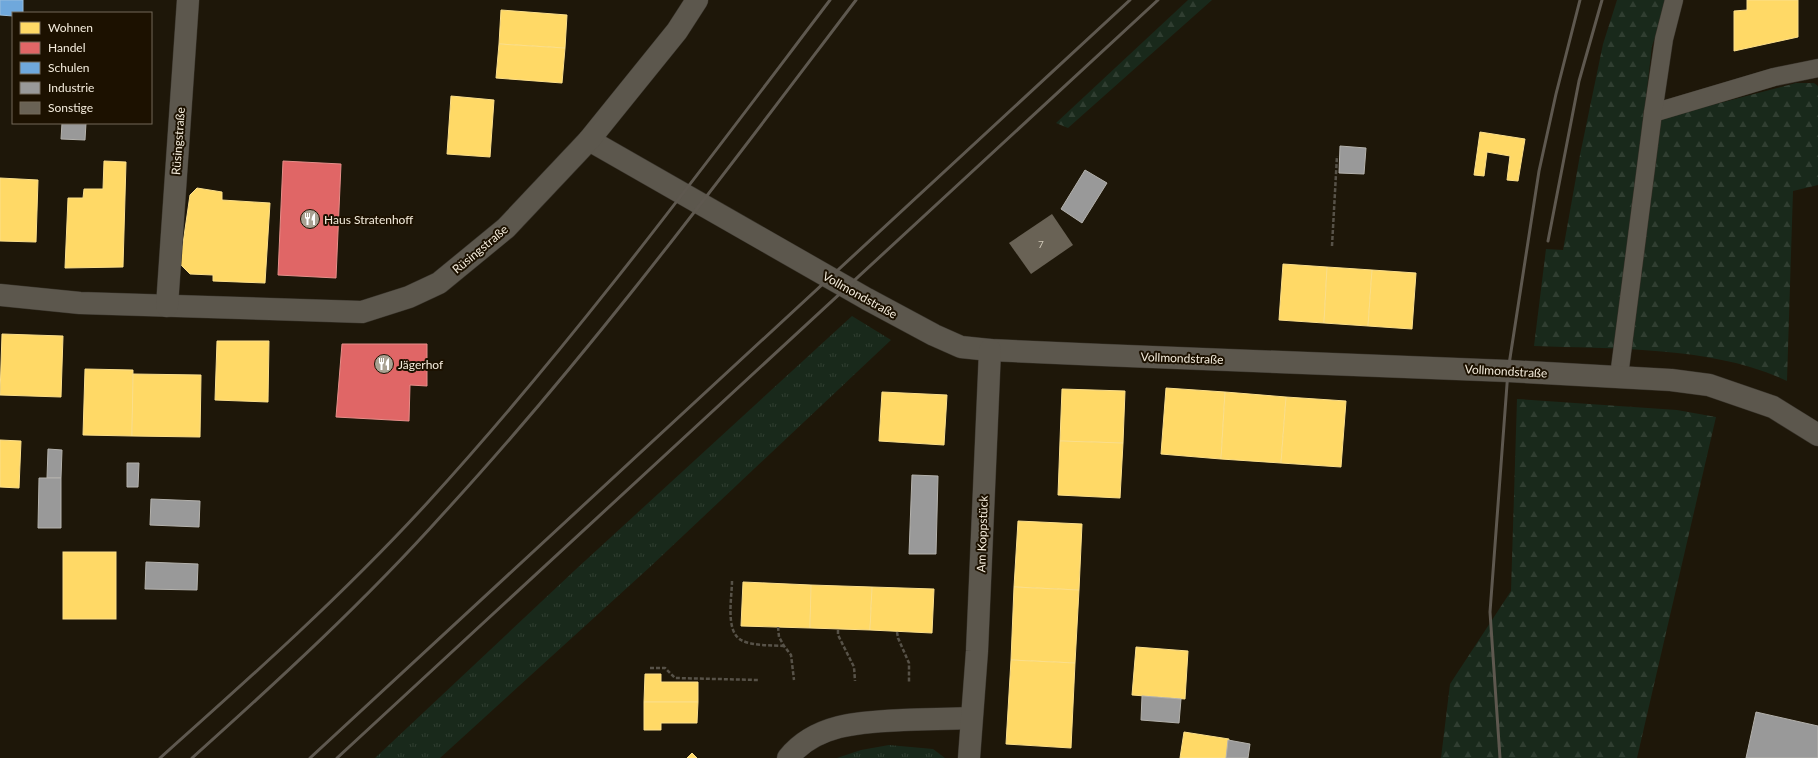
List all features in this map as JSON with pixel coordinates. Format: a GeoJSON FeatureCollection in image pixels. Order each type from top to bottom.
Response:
{"type":"FeatureCollection","features":[{"type":"Feature","properties":{"kind":"street","name":"Rüsingstraße"},"geometry":{"type":"LineString","coordinates":[[167,306],[188,0]]}},
{"type":"Feature","properties":{"kind":"street","name":"Rüsingstraße"},"geometry":{"type":"LineString","coordinates":[[0,295],[80,303],[362,312],[409,297],[439,283],[506,228],[589,140],[677,31],[697,0]]}},
{"type":"Feature","properties":{"kind":"street","name":"Vollmondstraße"},"geometry":{"type":"LineString","coordinates":[[589,140],[860,295],[927,331],[961,347],[990,350],[1619,376],[1671,380],[1709,385],[1773,407],[1818,435]]}},
{"type":"Feature","properties":{"kind":"street","name":"Am Koppstück"},"geometry":{"type":"LineString","coordinates":[[968,755],[977,651],[990,350]]}},
{"type":"Feature","properties":{"kind":"street"},"geometry":{"type":"LineString","coordinates":[[788,758],[797,747],[820,732],[859,722],[971,718]]}},
{"type":"Feature","properties":{"kind":"lane"},"geometry":{"type":"LineString","coordinates":[[1619,376],[1653,113],[1664,39],[1674,0]]}},
{"type":"Feature","properties":{"kind":"lane"},"geometry":{"type":"LineString","coordinates":[[1653,113],[1774,77],[1818,68]]}},
{"type":"Feature","properties":{"kind":"path"},"geometry":{"type":"LineString","coordinates":[[1332,246],[1337,156]]}},
{"type":"Feature","properties":{"kind":"path"},"geometry":{"type":"LineString","coordinates":[[732,581],[731,620],[735,635],[741,640],[749,642],[784,646]]}},
{"type":"Feature","properties":{"kind":"path"},"geometry":{"type":"LineString","coordinates":[[778,627],[779,637],[791,655],[794,680]]}},
{"type":"Feature","properties":{"kind":"path"},"geometry":{"type":"LineString","coordinates":[[838,630],[838,635],[854,667],[855,682]]}},
{"type":"Feature","properties":{"kind":"path"},"geometry":{"type":"LineString","coordinates":[[897,632],[900,646],[909,663],[909,682]]}},
{"type":"Feature","properties":{"kind":"path"},"geometry":{"type":"LineString","coordinates":[[650,668],[665,668],[675,678],[759,680]]}},
{"type":"Feature","properties":{"kind":"green space"},"geometry":{"type":"Polygon","coordinates":[[[1188,0],[1212,0],[1068,128],[1056,123],[1188,0]]]}},
{"type":"Feature","properties":{"kind":"green space"},"geometry":{"type":"Polygon","coordinates":[[[1617,0],[1668,0],[1652,46],[1643,123],[1796,83],[1814,83],[1818,86],[1818,185],[1793,191],[1787,381],[1728,361],[1696,355],[1630,349],[1534,346],[1546,249],[1563,250],[1580,155],[1603,44],[1617,0]]]}},
{"type":"Feature","properties":{"kind":"green space"},"geometry":{"type":"Polygon","coordinates":[[[852,316],[891,340],[651,566],[440,758],[375,758],[574,571],[852,316]]]}},
{"type":"Feature","properties":{"kind":"green space"},"geometry":{"type":"Polygon","coordinates":[[[1517,399],[1677,410],[1716,417],[1637,758],[1441,758],[1450,684],[1511,591],[1517,399]]]}},
{"type":"Feature","properties":{"kind":"green space"},"geometry":{"type":"Polygon","coordinates":[[[889,745],[933,749],[945,758],[837,758],[861,750],[889,745]]]}},
{"type":"Feature","properties":{"kind":"building: Wohnen"},"geometry":{"type":"Polygon","coordinates":[[[1747,0],[1798,0],[1798,37],[1734,51],[1734,11],[1747,10],[1747,0]]]}},
{"type":"Feature","properties":{"kind":"building: Wohnen"},"geometry":{"type":"Polygon","coordinates":[[[501,10],[567,15],[565,48],[499,44],[501,10]]]}},
{"type":"Feature","properties":{"kind":"building: Wohnen"},"geometry":{"type":"Polygon","coordinates":[[[499,44],[565,48],[562,83],[496,78],[499,44]]]}},
{"type":"Feature","properties":{"kind":"building: Wohnen"},"geometry":{"type":"Polygon","coordinates":[[[451,96],[494,100],[490,157],[447,154],[451,96]]]}},
{"type":"Feature","properties":{"kind":"building: Wohnen"},"geometry":{"type":"Polygon","coordinates":[[[1480,132],[1525,139],[1518,181],[1507,180],[1510,156],[1487,152],[1484,176],[1474,175],[1480,132]]]}},
{"type":"Feature","properties":{"kind":"building: Wohnen"},"geometry":{"type":"Polygon","coordinates":[[[104,161],[126,162],[123,267],[65,268],[68,198],[83,198],[84,189],[103,189],[104,161]]]}},
{"type":"Feature","properties":{"kind":"building: Wohnen"},"geometry":{"type":"Polygon","coordinates":[[[0,178],[38,180],[36,242],[0,241],[0,178]]]}},
{"type":"Feature","properties":{"kind":"building: Wohnen"},"geometry":{"type":"Polygon","coordinates":[[[197,188],[222,192],[222,200],[270,203],[265,283],[213,281],[213,275],[190,274],[180,264],[190,195],[197,188]]]}},
{"type":"Feature","properties":{"kind":"building: Wohnen"},"geometry":{"type":"Polygon","coordinates":[[[1283,264],[1327,267],[1324,323],[1279,320],[1283,264]]]}},
{"type":"Feature","properties":{"kind":"building: Wohnen"},"geometry":{"type":"Polygon","coordinates":[[[1327,267],[1372,270],[1368,326],[1324,323],[1327,267]]]}},
{"type":"Feature","properties":{"kind":"building: Wohnen"},"geometry":{"type":"Polygon","coordinates":[[[1372,270],[1416,273],[1412,329],[1368,326],[1372,270]]]}},
{"type":"Feature","properties":{"kind":"building: Wohnen"},"geometry":{"type":"Polygon","coordinates":[[[2,334],[63,336],[61,397],[0,395],[2,334]]]}},
{"type":"Feature","properties":{"kind":"building: Wohnen"},"geometry":{"type":"Polygon","coordinates":[[[217,341],[269,341],[268,402],[215,400],[217,341]]]}},
{"type":"Feature","properties":{"kind":"building: Wohnen"},"geometry":{"type":"Polygon","coordinates":[[[85,369],[133,370],[132,436],[83,435],[85,369]]]}},
{"type":"Feature","properties":{"kind":"building: Wohnen"},"geometry":{"type":"Polygon","coordinates":[[[133,374],[201,375],[200,437],[132,436],[133,374]]]}},
{"type":"Feature","properties":{"kind":"building: Wohnen"},"geometry":{"type":"Polygon","coordinates":[[[1166,388],[1225,392],[1221,459],[1161,454],[1166,388]]]}},
{"type":"Feature","properties":{"kind":"building: Wohnen"},"geometry":{"type":"Polygon","coordinates":[[[1062,389],[1125,391],[1123,443],[1060,441],[1062,389]]]}},
{"type":"Feature","properties":{"kind":"building: Wohnen"},"geometry":{"type":"Polygon","coordinates":[[[882,392],[947,395],[944,445],[879,441],[882,392]]]}},
{"type":"Feature","properties":{"kind":"building: Wohnen"},"geometry":{"type":"Polygon","coordinates":[[[1225,392],[1286,397],[1281,463],[1221,459],[1225,392]]]}},
{"type":"Feature","properties":{"kind":"building: Wohnen"},"geometry":{"type":"Polygon","coordinates":[[[1286,397],[1346,401],[1341,467],[1281,463],[1286,397]]]}},
{"type":"Feature","properties":{"kind":"building: Wohnen"},"geometry":{"type":"Polygon","coordinates":[[[0,440],[21,441],[19,488],[0,487],[0,440]]]}},
{"type":"Feature","properties":{"kind":"building: Wohnen"},"geometry":{"type":"Polygon","coordinates":[[[1060,441],[1123,443],[1120,498],[1058,495],[1060,441]]]}},
{"type":"Feature","properties":{"kind":"building: Wohnen"},"geometry":{"type":"Polygon","coordinates":[[[1018,521],[1082,524],[1079,590],[1014,587],[1018,521]]]}},
{"type":"Feature","properties":{"kind":"building: Wohnen"},"geometry":{"type":"Polygon","coordinates":[[[63,552],[116,552],[116,619],[63,619],[63,552]]]}},
{"type":"Feature","properties":{"kind":"building: Wohnen"},"geometry":{"type":"Polygon","coordinates":[[[743,582],[811,585],[810,628],[741,626],[743,582]]]}},
{"type":"Feature","properties":{"kind":"building: Wohnen"},"geometry":{"type":"Polygon","coordinates":[[[811,585],[872,587],[870,630],[810,628],[811,585]]]}},
{"type":"Feature","properties":{"kind":"building: Wohnen"},"geometry":{"type":"Polygon","coordinates":[[[872,587],[934,589],[932,633],[870,630],[872,587]]]}},
{"type":"Feature","properties":{"kind":"building: Wohnen"},"geometry":{"type":"Polygon","coordinates":[[[1014,587],[1079,590],[1075,663],[1011,660],[1014,587]]]}},
{"type":"Feature","properties":{"kind":"building: Wohnen"},"geometry":{"type":"Polygon","coordinates":[[[1136,647],[1188,651],[1185,699],[1132,695],[1136,647]]]}},
{"type":"Feature","properties":{"kind":"building: Wohnen"},"geometry":{"type":"Polygon","coordinates":[[[1011,660],[1075,663],[1071,748],[1006,744],[1011,660]]]}},
{"type":"Feature","properties":{"kind":"building: Wohnen"},"geometry":{"type":"Polygon","coordinates":[[[645,674],[661,674],[661,682],[698,682],[698,702],[644,702],[645,674]]]}},
{"type":"Feature","properties":{"kind":"building: Wohnen"},"geometry":{"type":"Polygon","coordinates":[[[644,702],[698,702],[697,723],[661,723],[661,730],[644,730],[644,702]]]}},
{"type":"Feature","properties":{"kind":"building: Wohnen"},"geometry":{"type":"Polygon","coordinates":[[[1184,732],[1229,739],[1226,758],[1180,758],[1184,732]]]}},
{"type":"Feature","properties":{"kind":"building: Wohnen"},"geometry":{"type":"Polygon","coordinates":[[[692,753],[697,758],[687,758],[692,753]]]}},
{"type":"Feature","properties":{"kind":"building: Handel","name":"Haus Stratenhoff"},"geometry":{"type":"Polygon","coordinates":[[[283,161],[341,164],[336,278],[278,275],[283,161]]]}},
{"type":"Feature","properties":{"kind":"building: Handel","name":"Jägerhof"},"geometry":{"type":"Polygon","coordinates":[[[342,344],[427,344],[427,386],[410,385],[409,421],[336,417],[342,344]]]}},
{"type":"Feature","properties":{"kind":"building: Schulen"},"geometry":{"type":"Polygon","coordinates":[[[0,0],[23,0],[23,12],[12,12],[12,16],[0,15],[0,0]]]}},
{"type":"Feature","properties":{"kind":"building: Industrie"},"geometry":{"type":"Polygon","coordinates":[[[62,124],[86,124],[85,140],[61,139],[62,124]]]}},
{"type":"Feature","properties":{"kind":"building: Industrie"},"geometry":{"type":"Polygon","coordinates":[[[1340,146],[1366,148],[1364,174],[1339,173],[1340,146]]]}},
{"type":"Feature","properties":{"kind":"building: Industrie"},"geometry":{"type":"Polygon","coordinates":[[[1085,170],[1107,183],[1082,223],[1061,209],[1085,170]]]}},
{"type":"Feature","properties":{"kind":"building: Industrie"},"geometry":{"type":"Polygon","coordinates":[[[48,449],[62,450],[61,478],[47,478],[48,449]]]}},
{"type":"Feature","properties":{"kind":"building: Industrie"},"geometry":{"type":"Polygon","coordinates":[[[127,463],[139,463],[138,487],[127,487],[127,463]]]}},
{"type":"Feature","properties":{"kind":"building: Industrie"},"geometry":{"type":"Polygon","coordinates":[[[912,475],[938,476],[936,554],[909,554],[912,475]]]}},
{"type":"Feature","properties":{"kind":"building: Industrie"},"geometry":{"type":"Polygon","coordinates":[[[39,478],[61,478],[61,528],[38,528],[39,478]]]}},
{"type":"Feature","properties":{"kind":"building: Industrie"},"geometry":{"type":"Polygon","coordinates":[[[151,499],[200,501],[199,527],[150,525],[151,499]]]}},
{"type":"Feature","properties":{"kind":"building: Industrie"},"geometry":{"type":"Polygon","coordinates":[[[146,562],[198,564],[197,590],[145,589],[146,562]]]}},
{"type":"Feature","properties":{"kind":"building: Industrie"},"geometry":{"type":"Polygon","coordinates":[[[1142,696],[1181,699],[1179,723],[1141,720],[1142,696]]]}},
{"type":"Feature","properties":{"kind":"building: Industrie"},"geometry":{"type":"Polygon","coordinates":[[[1756,712],[1818,726],[1818,758],[1746,758],[1756,712]]]}},
{"type":"Feature","properties":{"kind":"building: Industrie"},"geometry":{"type":"Polygon","coordinates":[[[1228,740],[1250,744],[1248,758],[1226,758],[1228,740]]]}},
{"type":"Feature","properties":{"kind":"building: Sonstige"},"geometry":{"type":"Polygon","coordinates":[[[1052,214],[1073,245],[1031,274],[1009,243],[1052,214]]]}},
{"type":"Feature","properties":{"kind":"railway"},"geometry":{"type":"LineString","coordinates":[[160,758],[331,601],[429,501],[482,441],[585,318],[684,192],[830,0]]}},
{"type":"Feature","properties":{"kind":"railway"},"geometry":{"type":"LineString","coordinates":[[192,758],[352,609],[443,514],[498,453],[552,390],[656,262],[856,0]]}},
{"type":"Feature","properties":{"kind":"railway"},"geometry":{"type":"LineString","coordinates":[[310,758],[1130,0]]}},
{"type":"Feature","properties":{"kind":"railway"},"geometry":{"type":"LineString","coordinates":[[337,758],[1158,0]]}},
{"type":"Feature","properties":{"kind":"railway"},"geometry":{"type":"LineString","coordinates":[[1500,758],[1490,612],[1508,371],[1539,171],[1556,94],[1580,0]]}},
{"type":"Feature","properties":{"kind":"railway"},"geometry":{"type":"LineString","coordinates":[[1548,241],[1579,81],[1602,0]]}},
{"type":"Feature","properties":{"kind":"place","name":"Haus Stratenhoff"},"geometry":{"type":"Point","coordinates":[310,219]}},
{"type":"Feature","properties":{"kind":"place","name":"Jägerhof"},"geometry":{"type":"Point","coordinates":[384,364]}}]}
